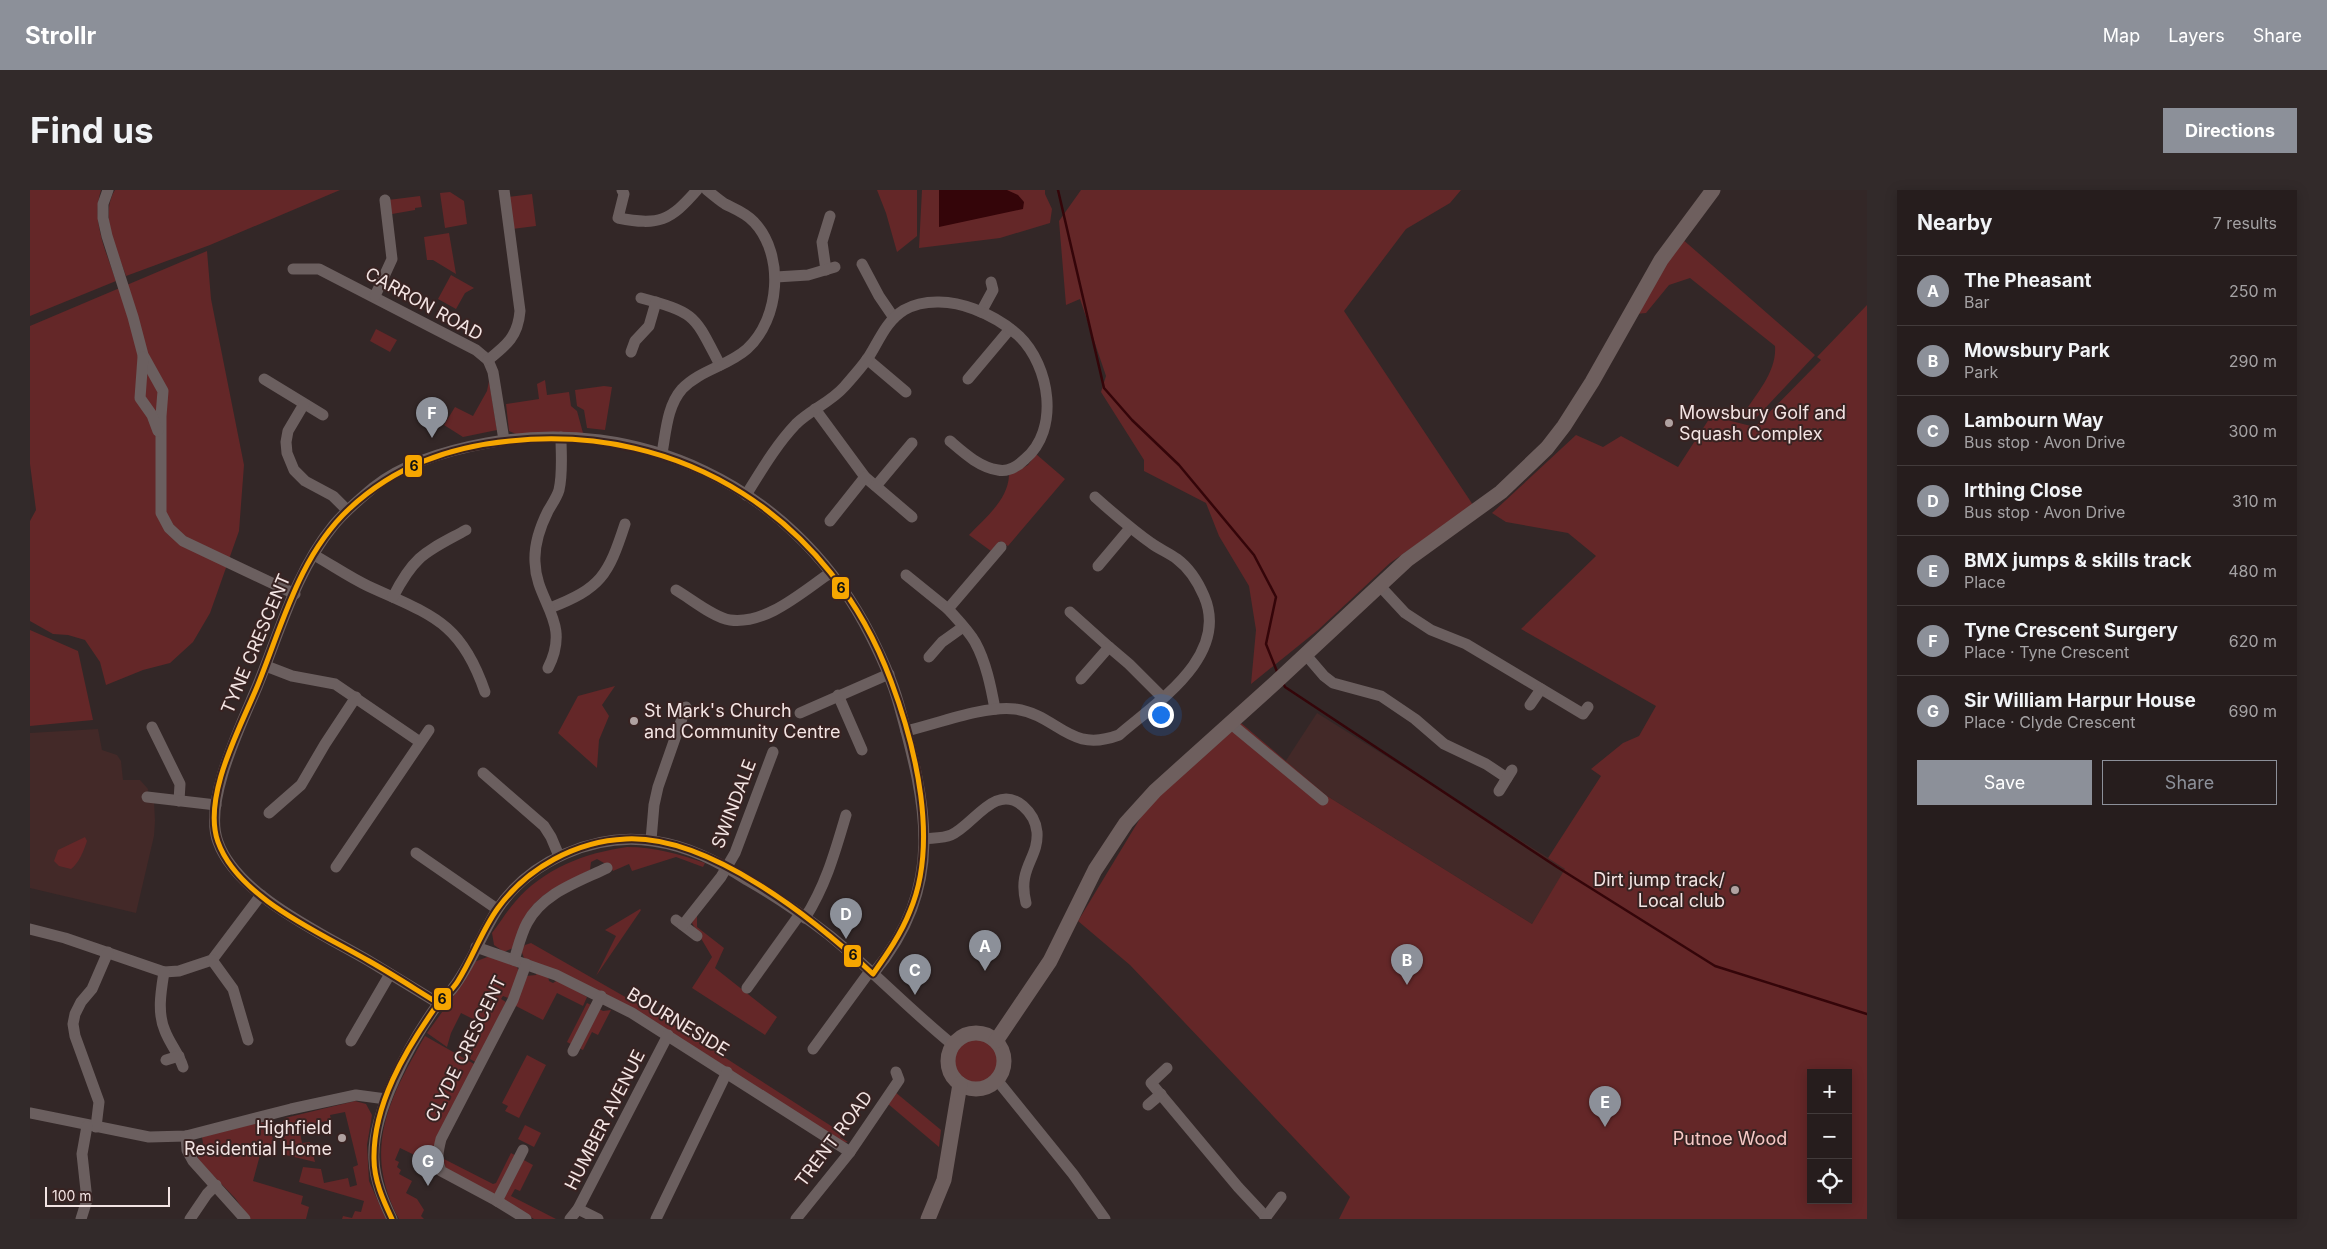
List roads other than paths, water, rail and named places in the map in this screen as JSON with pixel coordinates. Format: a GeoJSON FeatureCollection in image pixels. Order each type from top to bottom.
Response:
{"type":"FeatureCollection","features":[{"type":"Feature","properties":{"kind":"main road"},"geometry":{"type":"LineString","coordinates":[[996,1041],[1050,961],[1095,870],[1126,823],[1155,791],[1281,678],[1407,560],[1501,492],[1547,448],[1592,382],[1661,260],[1713,190]]}},
{"type":"Feature","properties":{"kind":"main road"},"geometry":{"type":"LineString","coordinates":[[976,1033],[996,1041],[1003,1054],[1004,1063],[997,1080],[983,1088],[975,1089],[960,1084],[949,1070],[949,1052],[953,1045],[968,1034],[976,1033]]}},
{"type":"Feature","properties":{"kind":"main road"},"geometry":{"type":"LineString","coordinates":[[928,1219],[944,1180],[960,1084]]}},
{"type":"Feature","properties":{"kind":"street"},"geometry":{"type":"LineString","coordinates":[[108,190],[103,204],[103,218],[143,355],[164,391],[161,440],[161,513],[169,528],[183,541],[295,594]]}},
{"type":"Feature","properties":{"kind":"street"},"geometry":{"type":"LineString","coordinates":[[488,360],[512,339],[519,322],[520,311],[504,190]]}},
{"type":"Feature","properties":{"kind":"street"},"geometry":{"type":"LineString","coordinates":[[622,190],[624,194],[618,218],[653,223],[666,218],[676,211],[697,190]]}},
{"type":"Feature","properties":{"kind":"street"},"geometry":{"type":"LineString","coordinates":[[662,453],[670,412],[682,389],[720,365],[734,359],[757,338],[765,323],[776,277],[771,249],[754,221],[707,190]]}},
{"type":"Feature","properties":{"kind":"street"},"geometry":{"type":"LineString","coordinates":[[375,296],[392,259],[384,200]]}},
{"type":"Feature","properties":{"kind":"street"},"geometry":{"type":"LineString","coordinates":[[776,277],[808,275],[830,269],[822,242],[830,216]]}},
{"type":"Feature","properties":{"kind":"street"},"geometry":{"type":"LineString","coordinates":[[862,264],[879,296],[894,318]]}},
{"type":"Feature","properties":{"kind":"street","name":"CARRON ROAD"},"geometry":{"type":"LineString","coordinates":[[293,269],[320,269],[476,350],[488,360],[493,372],[504,440]]}},
{"type":"Feature","properties":{"kind":"street"},"geometry":{"type":"LineString","coordinates":[[981,312],[995,289]]}},
{"type":"Feature","properties":{"kind":"street"},"geometry":{"type":"LineString","coordinates":[[641,298],[686,312],[694,319],[720,365]]}},
{"type":"Feature","properties":{"kind":"street"},"geometry":{"type":"LineString","coordinates":[[632,352],[635,341],[649,326],[656,302]]}},
{"type":"Feature","properties":{"kind":"street"},"geometry":{"type":"LineString","coordinates":[[746,495],[782,440],[797,423],[843,389],[867,359],[885,328],[894,318],[906,309],[936,302],[951,302],[981,312],[1020,337],[1030,350],[1044,382],[1048,399],[1047,412],[1036,449],[1011,469],[999,470],[976,462],[950,441]]}},
{"type":"Feature","properties":{"kind":"street"},"geometry":{"type":"LineString","coordinates":[[968,379],[1010,329]]}},
{"type":"Feature","properties":{"kind":"street"},"geometry":{"type":"LineString","coordinates":[[143,355],[140,398],[152,415],[161,440]]}},
{"type":"Feature","properties":{"kind":"street"},"geometry":{"type":"LineString","coordinates":[[867,359],[906,392]]}},
{"type":"Feature","properties":{"kind":"street"},"geometry":{"type":"LineString","coordinates":[[271,379],[322,416]]}},
{"type":"Feature","properties":{"kind":"street"},"geometry":{"type":"LineString","coordinates":[[304,404],[288,431],[287,453],[294,470],[305,481],[333,496],[347,510]]}},
{"type":"Feature","properties":{"kind":"street"},"geometry":{"type":"LineString","coordinates":[[815,409],[865,477],[912,517]]}},
{"type":"Feature","properties":{"kind":"street"},"geometry":{"type":"LineString","coordinates":[[548,668],[550,646],[557,633],[535,564],[540,530],[558,492],[561,476],[560,437]]}},
{"type":"Feature","properties":{"kind":"street","name":"TYNE CRESCENT"},"geometry":{"type":"LineString","coordinates":[[438,1003],[290,916],[261,895],[238,873],[218,842],[215,825],[216,805],[228,757],[295,594],[314,555],[331,528],[347,510],[377,484],[402,469],[437,455],[504,440],[560,437],[629,444],[662,453],[716,477],[769,510],[801,537],[850,598],[890,674],[906,731],[919,796],[925,839],[923,868],[910,917],[891,952],[872,972],[812,1049]]}},
{"type":"Feature","properties":{"kind":"street"},"geometry":{"type":"LineString","coordinates":[[876,486],[912,443]]}},
{"type":"Feature","properties":{"kind":"street"},"geometry":{"type":"LineString","coordinates":[[830,521],[865,477]]}},
{"type":"Feature","properties":{"kind":"street"},"geometry":{"type":"LineString","coordinates":[[906,731],[995,709],[1025,711],[1076,738],[1088,741],[1104,740],[1119,735],[1162,698],[1182,679],[1200,657],[1206,642],[1208,612],[1200,587],[1178,559],[1130,528],[1095,497]]}},
{"type":"Feature","properties":{"kind":"street"},"geometry":{"type":"LineString","coordinates":[[550,608],[587,592],[603,576],[614,555],[625,524]]}},
{"type":"Feature","properties":{"kind":"street"},"geometry":{"type":"LineString","coordinates":[[1098,566],[1130,528]]}},
{"type":"Feature","properties":{"kind":"street"},"geometry":{"type":"LineString","coordinates":[[394,597],[413,563],[422,554],[466,530]]}},
{"type":"Feature","properties":{"kind":"street"},"geometry":{"type":"LineString","coordinates":[[948,609],[1001,547]]}},
{"type":"Feature","properties":{"kind":"street"},"geometry":{"type":"LineString","coordinates":[[314,555],[365,584],[418,607],[448,629],[467,651],[474,676],[485,692]]}},
{"type":"Feature","properties":{"kind":"street"},"geometry":{"type":"LineString","coordinates":[[676,590],[718,616],[730,620],[747,619],[766,615],[830,573]]}},
{"type":"Feature","properties":{"kind":"street"},"geometry":{"type":"LineString","coordinates":[[906,575],[948,609],[974,642],[983,660],[992,689],[995,709]]}},
{"type":"Feature","properties":{"kind":"street"},"geometry":{"type":"LineString","coordinates":[[1379,585],[1405,613],[1431,630],[1466,644],[1583,714],[1588,707]]}},
{"type":"Feature","properties":{"kind":"street"},"geometry":{"type":"LineString","coordinates":[[1070,612],[1130,664],[1162,698]]}},
{"type":"Feature","properties":{"kind":"street"},"geometry":{"type":"LineString","coordinates":[[929,657],[942,642],[963,627]]}},
{"type":"Feature","properties":{"kind":"street"},"geometry":{"type":"LineString","coordinates":[[1081,679],[1109,647]]}},
{"type":"Feature","properties":{"kind":"street"},"geometry":{"type":"LineString","coordinates":[[1306,655],[1332,683],[1381,696],[1415,719],[1444,744],[1509,774],[1498,791]]}},
{"type":"Feature","properties":{"kind":"street"},"geometry":{"type":"LineString","coordinates":[[266,666],[300,678],[336,684],[420,742]]}},
{"type":"Feature","properties":{"kind":"street"},"geometry":{"type":"LineString","coordinates":[[800,713],[890,674]]}},
{"type":"Feature","properties":{"kind":"street"},"geometry":{"type":"LineString","coordinates":[[1530,705],[1542,689]]}},
{"type":"Feature","properties":{"kind":"street"},"geometry":{"type":"LineString","coordinates":[[838,695],[851,739],[862,750]]}},
{"type":"Feature","properties":{"kind":"street"},"geometry":{"type":"LineString","coordinates":[[272,806],[301,785],[324,744],[356,697]]}},
{"type":"Feature","properties":{"kind":"street"},"geometry":{"type":"LineString","coordinates":[[651,840],[654,805],[658,787],[680,712]]}},
{"type":"Feature","properties":{"kind":"street"},"geometry":{"type":"LineString","coordinates":[[1230,723],[1323,800]]}},
{"type":"Feature","properties":{"kind":"street"},"geometry":{"type":"LineString","coordinates":[[152,728],[178,778],[180,784],[179,801]]}},
{"type":"Feature","properties":{"kind":"street"},"geometry":{"type":"LineString","coordinates":[[336,867],[348,858],[429,730]]}},
{"type":"Feature","properties":{"kind":"street","name":"SWINDALE"},"geometry":{"type":"LineString","coordinates":[[697,936],[680,923],[727,867],[746,828],[773,752]]}},
{"type":"Feature","properties":{"kind":"street"},"geometry":{"type":"LineString","coordinates":[[484,773],[544,826],[552,837],[560,856]]}},
{"type":"Feature","properties":{"kind":"street"},"geometry":{"type":"LineString","coordinates":[[147,797],[216,805]]}},
{"type":"Feature","properties":{"kind":"street"},"geometry":{"type":"LineString","coordinates":[[925,839],[951,835],[993,801],[1007,800],[1020,804],[1030,813],[1037,833],[1035,845],[1024,873],[1023,883],[1026,903]]}},
{"type":"Feature","properties":{"kind":"street"},"geometry":{"type":"LineString","coordinates":[[747,988],[818,897],[828,876],[846,815]]}},
{"type":"Feature","properties":{"kind":"street"},"geometry":{"type":"LineString","coordinates":[[392,1219],[376,1180],[374,1159],[377,1124],[405,1058],[438,1003],[453,988],[497,909],[512,891],[536,870],[560,856],[584,846],[613,840],[651,840],[701,853],[727,867],[803,916],[872,972],[953,1045]]}},
{"type":"Feature","properties":{"kind":"street"},"geometry":{"type":"LineString","coordinates":[[416,853],[497,909]]}},
{"type":"Feature","properties":{"kind":"street"},"geometry":{"type":"LineString","coordinates":[[514,960],[527,924],[538,907],[549,897],[607,868]]}},
{"type":"Feature","properties":{"kind":"street"},"geometry":{"type":"LineString","coordinates":[[30,930],[65,938],[164,972],[179,971],[212,960],[261,895]]}},
{"type":"Feature","properties":{"kind":"street","name":"BOURNESIDE"},"geometry":{"type":"LineString","coordinates":[[476,947],[556,975],[601,996],[668,1035],[850,1152]]}},
{"type":"Feature","properties":{"kind":"street"},"geometry":{"type":"LineString","coordinates":[[81,1219],[87,1200],[82,1154],[99,1102],[75,1036],[74,1014],[92,989],[108,952]]}},
{"type":"Feature","properties":{"kind":"street"},"geometry":{"type":"LineString","coordinates":[[212,960],[233,989],[250,1032]]}},
{"type":"Feature","properties":{"kind":"street","name":"CLYDE CRESCENT"},"geometry":{"type":"LineString","coordinates":[[526,964],[513,1000],[441,1139],[438,1151],[438,1163],[441,1171],[526,1219]]}},
{"type":"Feature","properties":{"kind":"street"},"geometry":{"type":"LineString","coordinates":[[164,972],[160,1005],[161,1019],[181,1062],[166,1060]]}},
{"type":"Feature","properties":{"kind":"street"},"geometry":{"type":"LineString","coordinates":[[351,1041],[390,974]]}},
{"type":"Feature","properties":{"kind":"street"},"geometry":{"type":"LineString","coordinates":[[573,1051],[601,996]]}},
{"type":"Feature","properties":{"kind":"street","name":"HUMBER AVENUE"},"geometry":{"type":"LineString","coordinates":[[570,1219],[578,1209],[668,1035]]}},
{"type":"Feature","properties":{"kind":"street"},"geometry":{"type":"LineString","coordinates":[[1166,1068],[1151,1083],[1265,1218],[1281,1197]]}},
{"type":"Feature","properties":{"kind":"street"},"geometry":{"type":"LineString","coordinates":[[656,1219],[727,1072]]}},
{"type":"Feature","properties":{"kind":"street","name":"TRENT ROAD"},"geometry":{"type":"LineString","coordinates":[[796,1219],[850,1152],[901,1078]]}},
{"type":"Feature","properties":{"kind":"street"},"geometry":{"type":"LineString","coordinates":[[997,1080],[1105,1219]]}},
{"type":"Feature","properties":{"kind":"street"},"geometry":{"type":"LineString","coordinates":[[1148,1105],[1161,1094]]}},
{"type":"Feature","properties":{"kind":"street"},"geometry":{"type":"LineString","coordinates":[[30,1113],[149,1137],[186,1136],[291,1109],[356,1095],[386,1099]]}},
{"type":"Feature","properties":{"kind":"street"},"geometry":{"type":"LineString","coordinates":[[186,1136],[187,1150],[193,1161],[246,1219]]}},
{"type":"Feature","properties":{"kind":"street"},"geometry":{"type":"LineString","coordinates":[[497,1201],[523,1150]]}},
{"type":"Feature","properties":{"kind":"street"},"geometry":{"type":"LineString","coordinates":[[190,1219],[207,1194],[216,1185]]}},
{"type":"Feature","properties":{"kind":"street"},"geometry":{"type":"LineString","coordinates":[[578,1209],[598,1219]]}},
{"type":"Feature","properties":{"kind":"waterway"},"geometry":{"type":"LineString","coordinates":[[1058,190],[1104,388],[1132,420],[1179,465],[1254,555],[1276,597],[1266,644],[1278,674]]}},
{"type":"Feature","properties":{"kind":"waterway"},"geometry":{"type":"LineString","coordinates":[[1283,683],[1285,687],[1557,867],[1715,966],[1867,1014]]}},
{"type":"Feature","properties":{"kind":"place","name":"Mowsbury Golf and Squash Complex"},"geometry":{"type":"Point","coordinates":[1669,423]}},
{"type":"Feature","properties":{"kind":"place","name":"Tyne Crescent Surgery"},"geometry":{"type":"Point","coordinates":[432,438]}},
{"type":"Feature","properties":{"kind":"place","name":"St Mark's Church and Community Centre"},"geometry":{"type":"Point","coordinates":[634,721]}},
{"type":"Feature","properties":{"kind":"place","name":"Dirt jump track/ Local club"},"geometry":{"type":"Point","coordinates":[1735,890]}},
{"type":"Feature","properties":{"kind":"place","name":"Irthing Close"},"geometry":{"type":"Point","coordinates":[846,939]}},
{"type":"Feature","properties":{"kind":"place","name":"The Pheasant"},"geometry":{"type":"Point","coordinates":[985,971]}},
{"type":"Feature","properties":{"kind":"place","name":"Mowsbury Park"},"geometry":{"type":"Point","coordinates":[1407,985]}},
{"type":"Feature","properties":{"kind":"place","name":"Lambourn Way"},"geometry":{"type":"Point","coordinates":[915,995]}},
{"type":"Feature","properties":{"kind":"place","name":"BMX jumps & skills track"},"geometry":{"type":"Point","coordinates":[1605,1127]}},
{"type":"Feature","properties":{"kind":"place","name":"Highfield Residential Home"},"geometry":{"type":"Point","coordinates":[342,1138]}},
{"type":"Feature","properties":{"kind":"place","name":"Sir William Harpur House"},"geometry":{"type":"Point","coordinates":[428,1186]}},
{"type":"Feature","properties":{"kind":"park label","name":"Putnoe Wood"},"geometry":{"type":"Point","coordinates":[1730,1139]}}]}
